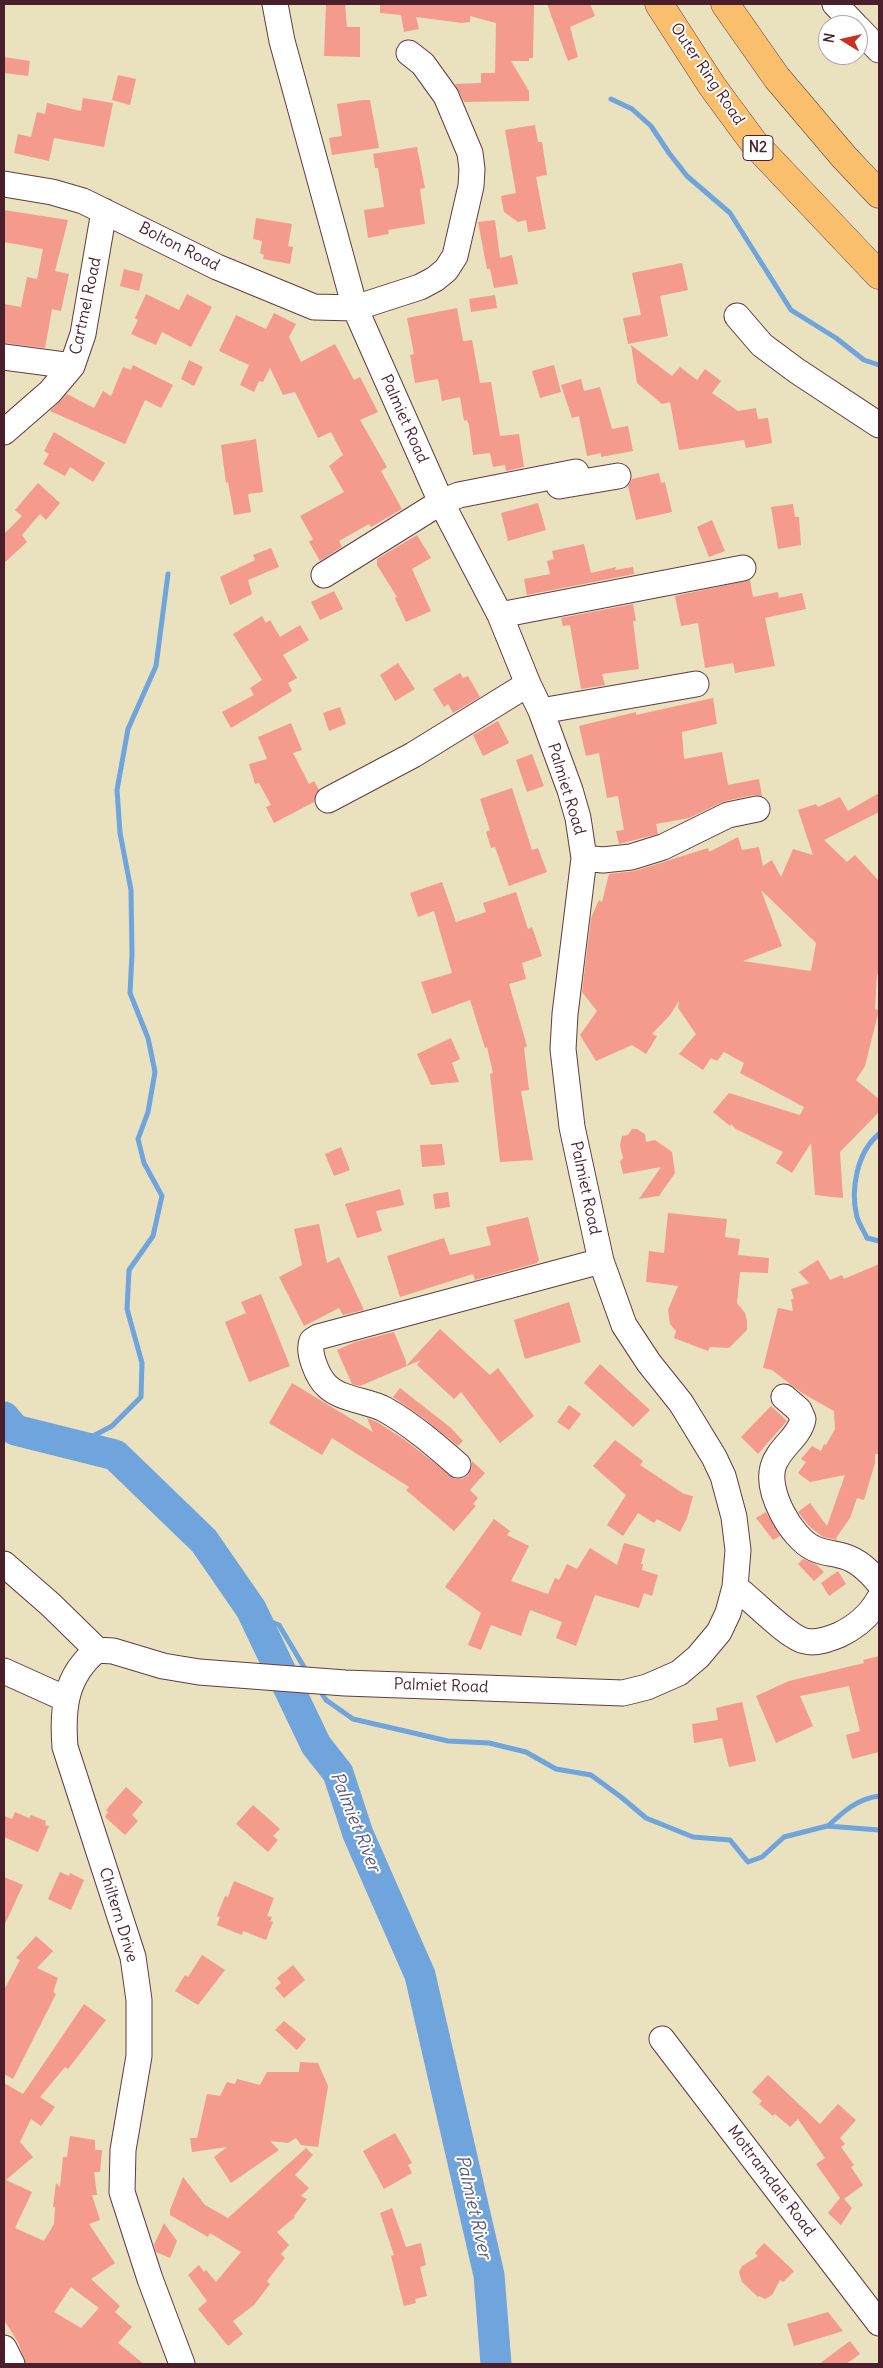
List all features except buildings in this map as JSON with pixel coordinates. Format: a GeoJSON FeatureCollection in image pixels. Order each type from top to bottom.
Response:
{"type":"FeatureCollection","features":[{"type":"Feature","properties":{"kind":"highway","name":"Outer Ring Road"},"geometry":{"type":"LineString","coordinates":[[659,4],[712,86],[754,143],[879,275]]}},
{"type":"Feature","properties":{"kind":"highway"},"geometry":{"type":"LineString","coordinates":[[725,4],[777,78],[844,157],[879,194]]}},
{"type":"Feature","properties":{"kind":"street","name":"Palmiet Road"},"geometry":{"type":"LineString","coordinates":[[97,1650],[113,1652],[163,1666],[199,1672],[345,1683],[623,1693],[647,1687],[679,1674],[698,1657],[719,1632],[728,1613],[735,1587],[737,1542],[734,1517],[723,1476],[702,1434],[624,1325],[601,1261],[572,1127],[563,1049],[565,1014],[584,858],[578,818],[541,711],[500,615],[443,505],[355,308],[282,41],[275,4]]}},
{"type":"Feature","properties":{"kind":"street"},"geometry":{"type":"LineString","coordinates":[[835,4],[845,15]]}},
{"type":"Feature","properties":{"kind":"street"},"geometry":{"type":"LineString","coordinates":[[868,38],[879,50]]}},
{"type":"Feature","properties":{"kind":"street","name":"Bolton Road"},"geometry":{"type":"LineString","coordinates":[[4,184],[52,192],[83,201],[217,267],[290,299],[314,307],[355,308],[420,287],[435,280],[446,270],[454,256],[471,186],[470,153],[446,96],[429,71],[409,53]]}},
{"type":"Feature","properties":{"kind":"street","name":"Cartmel Road"},"geometry":{"type":"LineString","coordinates":[[4,432],[62,380],[72,366],[83,334],[104,211]]}},
{"type":"Feature","properties":{"kind":"street"},"geometry":{"type":"LineString","coordinates":[[737,316],[762,344],[813,382],[879,425]]}},
{"type":"Feature","properties":{"kind":"street"},"geometry":{"type":"LineString","coordinates":[[4,357],[72,366]]}},
{"type":"Feature","properties":{"kind":"street"},"geometry":{"type":"LineString","coordinates":[[324,574],[459,495],[576,472]]}},
{"type":"Feature","properties":{"kind":"street"},"geometry":{"type":"LineString","coordinates":[[443,505],[618,476]]}},
{"type":"Feature","properties":{"kind":"street"},"geometry":{"type":"LineString","coordinates":[[500,615],[744,568]]}},
{"type":"Feature","properties":{"kind":"street"},"geometry":{"type":"LineString","coordinates":[[328,800],[413,755],[528,684]]}},
{"type":"Feature","properties":{"kind":"street"},"geometry":{"type":"LineString","coordinates":[[541,711],[696,684]]}},
{"type":"Feature","properties":{"kind":"street"},"geometry":{"type":"LineString","coordinates":[[584,858],[603,860],[631,857],[663,847],[728,815],[757,809]]}},
{"type":"Feature","properties":{"kind":"street"},"geometry":{"type":"LineString","coordinates":[[458,1465],[428,1438],[384,1409],[338,1393],[327,1386],[322,1381],[310,1351],[312,1341],[327,1334],[601,1261]]}},
{"type":"Feature","properties":{"kind":"street"},"geometry":{"type":"LineString","coordinates":[[784,1397],[799,1410],[803,1419],[800,1427],[786,1444],[773,1466],[772,1483],[782,1511],[801,1539],[813,1548],[844,1556],[862,1565],[879,1583]]}},
{"type":"Feature","properties":{"kind":"street"},"geometry":{"type":"LineString","coordinates":[[4,1564],[51,1605],[97,1650]]}},
{"type":"Feature","properties":{"kind":"street"},"geometry":{"type":"LineString","coordinates":[[735,1587],[756,1603],[782,1628],[805,1642],[831,1638],[853,1628],[879,1599]]}},
{"type":"Feature","properties":{"kind":"street","name":"Chiltern Drive"},"geometry":{"type":"LineString","coordinates":[[97,1650],[84,1660],[66,1699],[64,1717],[65,1747],[133,1957],[139,2000],[139,2056],[123,2150],[122,2192],[147,2270],[182,2364]]}},
{"type":"Feature","properties":{"kind":"street"},"geometry":{"type":"LineString","coordinates":[[4,1672],[66,1699]]}},
{"type":"Feature","properties":{"kind":"street","name":"Mottramdale Road"},"geometry":{"type":"LineString","coordinates":[[662,2039],[879,2323]]}},
{"type":"Feature","properties":{"kind":"street"},"geometry":{"type":"LineString","coordinates":[[4,2348],[12,2364]]}},
{"type":"Feature","properties":{"kind":"waterway"},"geometry":{"type":"LineString","coordinates":[[611,99],[632,109],[651,126],[687,176],[730,213],[791,310],[836,338],[864,360],[879,365]]}},
{"type":"Feature","properties":{"kind":"waterway"},"geometry":{"type":"LineString","coordinates":[[76,1445],[112,1426],[141,1397],[142,1363],[127,1309],[129,1270],[153,1236],[162,1196],[144,1163],[138,1139],[148,1112],[155,1072],[148,1038],[130,993],[132,954],[131,890],[120,833],[117,790],[128,729],[156,666],[168,574]]}},
{"type":"Feature","properties":{"kind":"waterway"},"geometry":{"type":"LineString","coordinates":[[879,1134],[865,1151],[857,1172],[854,1195],[857,1217],[867,1238],[879,1241]]}},
{"type":"Feature","properties":{"kind":"waterway","name":"Palmiet River"},"geometry":{"type":"LineString","coordinates":[[4,1417],[15,1430],[115,1455],[204,1541],[251,1609],[316,1745],[338,1773],[358,1834],[420,1975],[489,2275],[496,2364]]}},
{"type":"Feature","properties":{"kind":"waterway"},"geometry":{"type":"LineString","coordinates":[[254,1615],[279,1625],[307,1672]]}},
{"type":"Feature","properties":{"kind":"waterway"},"geometry":{"type":"LineString","coordinates":[[319,1689],[326,1700],[353,1719],[448,1741],[489,1743],[526,1752],[556,1769],[591,1775],[646,1818],[693,1837],[730,1840],[748,1862],[762,1857],[784,1837],[827,1826],[879,1830]]}},
{"type":"Feature","properties":{"kind":"waterway"},"geometry":{"type":"LineString","coordinates":[[828,1826],[857,1803],[879,1796]]}}]}
